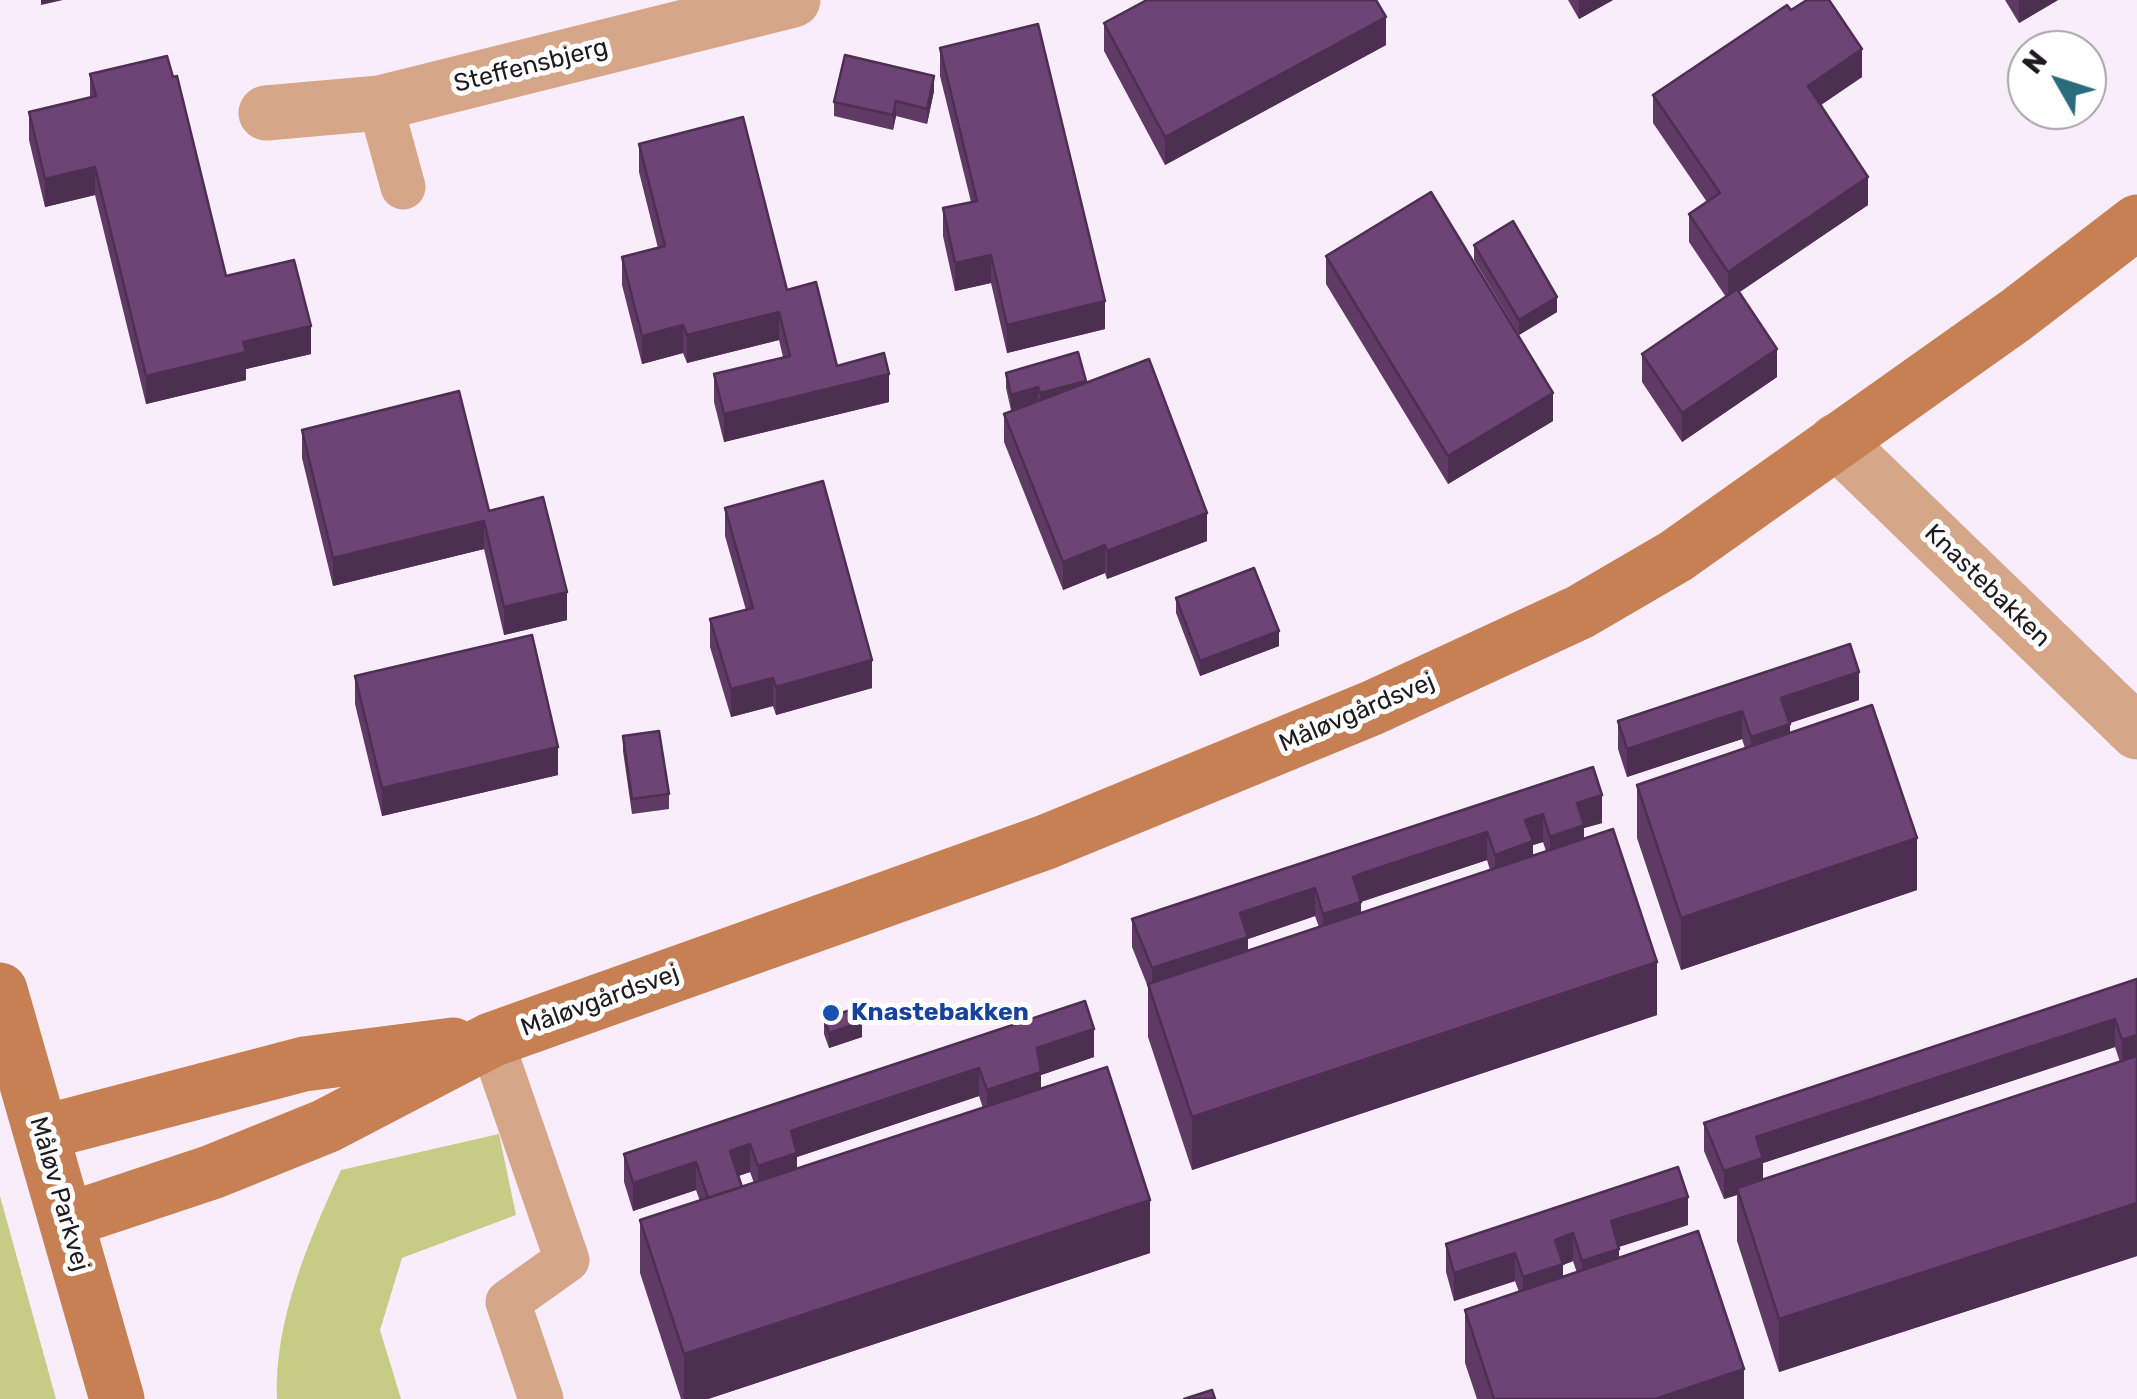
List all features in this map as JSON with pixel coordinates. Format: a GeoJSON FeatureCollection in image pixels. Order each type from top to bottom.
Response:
{"type":"FeatureCollection","features":[{"type":"Feature","properties":{"kind":"street","name":"Steffensbjerg"},"geometry":{"type":"LineString","coordinates":[[266,113],[380,103],[792,0]]}},
{"type":"Feature","properties":{"kind":"street","name":"Måløvgårdsvej"},"geometry":{"type":"LineString","coordinates":[[68,1220],[212,1172],[326,1126],[491,1040],[1046,842],[1386,702],[1580,612],[1676,556],[2016,315],[2137,222]]}},
{"type":"Feature","properties":{"kind":"street","name":"Knastebakken"},"geometry":{"type":"LineString","coordinates":[[1836,441],[2137,732]]}},
{"type":"Feature","properties":{"kind":"street","name":"Måløv Parkvej"},"geometry":{"type":"LineString","coordinates":[[0,990],[117,1399]]}},
{"type":"Feature","properties":{"kind":"street","name":"Måløvgårdsvej"},"geometry":{"type":"LineString","coordinates":[[41,1133],[304,1064],[491,1040]]}},
{"type":"Feature","properties":{"kind":"lane"},"geometry":{"type":"LineString","coordinates":[[380,103],[403,187]]}},
{"type":"Feature","properties":{"kind":"lane","name":"Måløvgårdsvej"},"geometry":{"type":"LineString","coordinates":[[491,1040],[568,1260],[508,1302],[541,1399]]}},
{"type":"Feature","properties":{"kind":"green space"},"geometry":{"type":"Polygon","coordinates":[[[499,1134],[516,1215],[402,1258],[380,1330],[401,1399],[277,1399],[287,1310],[306,1252],[341,1170],[499,1134]]]}},
{"type":"Feature","properties":{"kind":"green space"},"geometry":{"type":"Polygon","coordinates":[[[0,1196],[56,1399],[0,1399],[0,1196]]]}},
{"type":"Feature","properties":{"kind":"building"},"geometry":{"type":"Polygon","coordinates":[[[1147,0],[1376,0],[1386,17],[1165,137],[1104,23],[1147,0]]]}},
{"type":"Feature","properties":{"kind":"building"},"geometry":{"type":"Polygon","coordinates":[[[1807,0],[1829,0],[1862,49],[1808,86],[1868,177],[1728,272],[1689,214],[1720,193],[1653,95],[1787,5],[1791,10],[1807,0]]]}},
{"type":"Feature","properties":{"kind":"building"},"geometry":{"type":"Polygon","coordinates":[[[1038,24],[1105,301],[1007,325],[991,255],[955,263],[943,208],[977,201],[940,48],[1038,24]]]}},
{"type":"Feature","properties":{"kind":"building"},"geometry":{"type":"Polygon","coordinates":[[[845,55],[934,76],[927,109],[896,101],[893,115],[834,102],[845,55]]]}},
{"type":"Feature","properties":{"kind":"building"},"geometry":{"type":"Polygon","coordinates":[[[167,56],[173,77],[177,76],[226,276],[294,260],[311,326],[243,342],[246,352],[146,376],[95,167],[45,179],[29,112],[96,96],[90,74],[167,56]]]}},
{"type":"Feature","properties":{"kind":"building"},"geometry":{"type":"Polygon","coordinates":[[[743,117],[787,290],[816,282],[837,366],[884,353],[889,374],[724,414],[714,374],[790,356],[779,312],[687,335],[683,325],[642,336],[622,257],[665,246],[639,144],[743,117]]]}},
{"type":"Feature","properties":{"kind":"building"},"geometry":{"type":"Polygon","coordinates":[[[1431,192],[1553,393],[1448,456],[1326,256],[1431,192]]]}},
{"type":"Feature","properties":{"kind":"building"},"geometry":{"type":"Polygon","coordinates":[[[1513,221],[1557,297],[1519,320],[1474,245],[1513,221]]]}},
{"type":"Feature","properties":{"kind":"building"},"geometry":{"type":"Polygon","coordinates":[[[1737,289],[1777,349],[1682,413],[1642,354],[1737,289]]]}},
{"type":"Feature","properties":{"kind":"building"},"geometry":{"type":"Polygon","coordinates":[[[1078,352],[1086,381],[1040,393],[1038,387],[1011,395],[1006,373],[1078,352]]]}},
{"type":"Feature","properties":{"kind":"building"},"geometry":{"type":"Polygon","coordinates":[[[1149,359],[1207,513],[1107,551],[1105,545],[1063,562],[1004,414],[1149,359]]]}},
{"type":"Feature","properties":{"kind":"building"},"geometry":{"type":"Polygon","coordinates":[[[459,391],[489,511],[543,497],[567,592],[504,607],[484,521],[333,558],[302,430],[459,391]]]}},
{"type":"Feature","properties":{"kind":"building"},"geometry":{"type":"Polygon","coordinates":[[[823,481],[872,660],[776,687],[773,678],[731,689],[710,619],[753,608],[725,508],[823,481]]]}},
{"type":"Feature","properties":{"kind":"building"},"geometry":{"type":"Polygon","coordinates":[[[1254,568],[1279,631],[1200,661],[1176,598],[1254,568]]]}},
{"type":"Feature","properties":{"kind":"building"},"geometry":{"type":"Polygon","coordinates":[[[532,635],[558,747],[382,788],[355,676],[532,635]]]}},
{"type":"Feature","properties":{"kind":"building"},"geometry":{"type":"Polygon","coordinates":[[[1850,644],[1859,672],[1781,698],[1790,724],[1751,737],[1742,711],[1627,749],[1618,721],[1850,644]]]}},
{"type":"Feature","properties":{"kind":"building"},"geometry":{"type":"Polygon","coordinates":[[[1872,705],[1917,838],[1681,918],[1637,785],[1872,705]]]}},
{"type":"Feature","properties":{"kind":"building"},"geometry":{"type":"Polygon","coordinates":[[[659,731],[669,794],[632,799],[623,736],[659,731]]]}},
{"type":"Feature","properties":{"kind":"building"},"geometry":{"type":"Polygon","coordinates":[[[1593,767],[1602,795],[1577,803],[1584,825],[1550,837],[1543,814],[1525,820],[1533,841],[1495,855],[1487,832],[1372,870],[1353,877],[1361,902],[1323,914],[1315,888],[1240,913],[1248,937],[1152,968],[1132,919],[1593,767]]]}},
{"type":"Feature","properties":{"kind":"building"},"geometry":{"type":"Polygon","coordinates":[[[1613,829],[1657,962],[1192,1117],[1148,984],[1613,829]]]}},
{"type":"Feature","properties":{"kind":"building"},"geometry":{"type":"Polygon","coordinates":[[[2137,979],[2137,1035],[2122,1040],[2115,1019],[1756,1137],[1763,1158],[1724,1171],[1704,1123],[2137,979]]]}},
{"type":"Feature","properties":{"kind":"building"},"geometry":{"type":"Polygon","coordinates":[[[1085,1001],[1094,1029],[1037,1048],[1041,1072],[987,1090],[979,1068],[791,1131],[797,1153],[758,1166],[750,1144],[730,1151],[742,1187],[708,1198],[696,1162],[633,1183],[624,1154],[1085,1001]]]}},
{"type":"Feature","properties":{"kind":"building"},"geometry":{"type":"Polygon","coordinates":[[[856,1008],[862,1022],[829,1033],[824,1019],[856,1008]]]}},
{"type":"Feature","properties":{"kind":"building"},"geometry":{"type":"Polygon","coordinates":[[[2137,1056],[2137,1203],[1779,1319],[1737,1188],[2137,1056]]]}},
{"type":"Feature","properties":{"kind":"building"},"geometry":{"type":"Polygon","coordinates":[[[1107,1067],[1150,1200],[684,1354],[640,1220],[1107,1067]]]}},
{"type":"Feature","properties":{"kind":"building"},"geometry":{"type":"Polygon","coordinates":[[[1678,1167],[1688,1197],[1611,1221],[1619,1249],[1582,1261],[1573,1233],[1555,1240],[1563,1264],[1523,1277],[1515,1253],[1454,1273],[1446,1244],[1678,1167]]]}},
{"type":"Feature","properties":{"kind":"building"},"geometry":{"type":"Polygon","coordinates":[[[1698,1231],[1744,1369],[1655,1399],[1494,1399],[1465,1310],[1698,1231]]]}},
{"type":"Feature","properties":{"kind":"building"},"geometry":{"type":"Polygon","coordinates":[[[1212,1390],[1215,1399],[1184,1399],[1212,1390]]]}},
{"type":"Feature","properties":{"kind":"place","name":"Knastebakken"},"geometry":{"type":"Point","coordinates":[831,1013]}}]}
